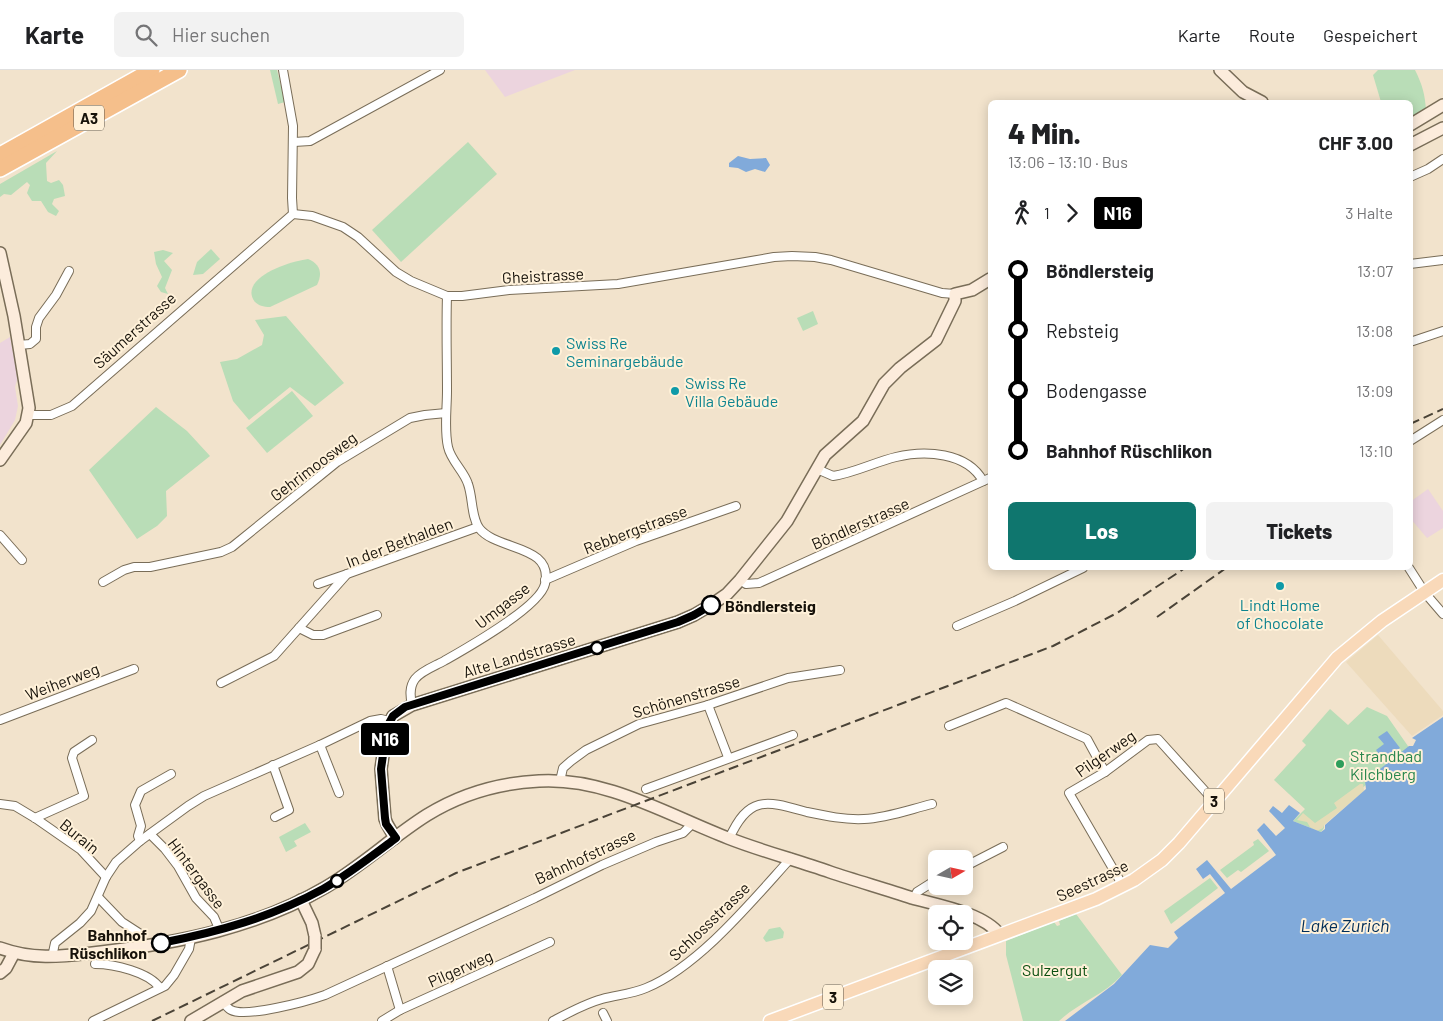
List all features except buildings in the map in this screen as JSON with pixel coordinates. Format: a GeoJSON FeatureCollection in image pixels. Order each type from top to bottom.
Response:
{"type":"FeatureCollection","features":[{"type":"Feature","properties":{"kind":"highway","name":"A3"},"geometry":{"type":"LineString","coordinates":[[0,155],[152,70]]}},
{"type":"Feature","properties":{"kind":"highway","name":"A3"},"geometry":{"type":"LineString","coordinates":[[0,169],[179,70]]}},
{"type":"Feature","properties":{"kind":"main road"},"geometry":{"type":"LineString","coordinates":[[1220,70],[1244,92],[1258,100]]}},
{"type":"Feature","properties":{"kind":"main road"},"geometry":{"type":"LineString","coordinates":[[1413,123],[1443,106]]}},
{"type":"Feature","properties":{"kind":"main road"},"geometry":{"type":"LineString","coordinates":[[1413,143],[1443,128]]}},
{"type":"Feature","properties":{"kind":"main road"},"geometry":{"type":"LineString","coordinates":[[0,253],[7,280],[29,399],[29,415],[22,430],[0,460]]}},
{"type":"Feature","properties":{"kind":"main road"},"geometry":{"type":"LineString","coordinates":[[955,294],[972,290],[988,280]]}},
{"type":"Feature","properties":{"kind":"main road","name":"Alte Landstrasse"},"geometry":{"type":"LineString","coordinates":[[389,721],[393,716],[412,705],[678,622],[711,605],[732,589],[787,521],[825,456],[863,421],[884,384],[900,368],[936,340],[955,302],[955,294]]}},
{"type":"Feature","properties":{"kind":"main road","name":"Seestrasse"},"geometry":{"type":"LineString","coordinates":[[770,1021],[1096,899],[1123,886],[1162,860],[1338,658],[1382,620],[1443,580]]}},
{"type":"Feature","properties":{"kind":"main road"},"geometry":{"type":"LineString","coordinates":[[389,721],[381,769],[386,824],[396,838]]}},
{"type":"Feature","properties":{"kind":"main road"},"geometry":{"type":"LineString","coordinates":[[0,948],[35,957],[52,957],[143,946],[220,931],[249,922],[301,900],[336,881],[428,815],[453,802],[482,790],[525,782],[560,781],[591,785],[620,794],[729,839],[958,911],[993,927],[1000,935]]}},
{"type":"Feature","properties":{"kind":"main road"},"geometry":{"type":"LineString","coordinates":[[191,1021],[224,1001],[260,984],[298,972],[310,962],[315,950],[315,936],[309,916],[301,900]]}},
{"type":"Feature","properties":{"kind":"main road"},"geometry":{"type":"LineString","coordinates":[[0,973],[7,966],[14,953]]}},
{"type":"Feature","properties":{"kind":"street"},"geometry":{"type":"LineString","coordinates":[[283,70],[291,107],[294,142],[293,214]]}},
{"type":"Feature","properties":{"kind":"street"},"geometry":{"type":"LineString","coordinates":[[294,142],[310,141],[440,70]]}},
{"type":"Feature","properties":{"kind":"street"},"geometry":{"type":"LineString","coordinates":[[1413,176],[1443,159]]}},
{"type":"Feature","properties":{"kind":"street","name":"Gheistrasse"},"geometry":{"type":"LineString","coordinates":[[293,214],[312,216],[343,227],[358,237],[396,272],[411,281],[447,296],[509,290],[618,284],[792,256],[831,260],[942,293],[955,294]]}},
{"type":"Feature","properties":{"kind":"street","name":"Säumerstrasse"},"geometry":{"type":"LineString","coordinates":[[29,415],[51,415],[72,406],[293,214]]}},
{"type":"Feature","properties":{"kind":"street"},"geometry":{"type":"LineString","coordinates":[[1413,264],[1443,260]]}},
{"type":"Feature","properties":{"kind":"street"},"geometry":{"type":"LineString","coordinates":[[19,345],[30,344],[36,339],[36,327],[39,318],[56,295],[69,271]]}},
{"type":"Feature","properties":{"kind":"street"},"geometry":{"type":"LineString","coordinates":[[447,296],[446,413],[449,450],[466,477],[478,527]]}},
{"type":"Feature","properties":{"kind":"street"},"geometry":{"type":"LineString","coordinates":[[1413,341],[1443,331]]}},
{"type":"Feature","properties":{"kind":"street","name":"Gehrimoosweg"},"geometry":{"type":"LineString","coordinates":[[103,582],[124,570],[134,567],[150,567],[221,552],[232,546],[337,462],[410,418],[426,414],[446,413]]}},
{"type":"Feature","properties":{"kind":"street"},"geometry":{"type":"LineString","coordinates":[[1413,439],[1443,420]]}},
{"type":"Feature","properties":{"kind":"street"},"geometry":{"type":"LineString","coordinates":[[817,469],[833,476],[896,457],[934,454],[957,458],[987,480]]}},
{"type":"Feature","properties":{"kind":"street","name":"Böndlerstrasse"},"geometry":{"type":"LineString","coordinates":[[740,580],[746,584],[759,583],[987,480]]}},
{"type":"Feature","properties":{"kind":"street","name":"Rebbergstrasse"},"geometry":{"type":"LineString","coordinates":[[546,580],[636,541],[736,506]]}},
{"type":"Feature","properties":{"kind":"street","name":"In der Bethalden"},"geometry":{"type":"LineString","coordinates":[[221,683],[274,656],[347,574],[478,527]]}},
{"type":"Feature","properties":{"kind":"street","name":"Umgasse"},"geometry":{"type":"LineString","coordinates":[[412,705],[410,690],[416,678],[480,640],[523,609],[539,595],[545,585],[546,580],[543,566],[533,554],[496,541],[484,534],[478,527]]}},
{"type":"Feature","properties":{"kind":"street"},"geometry":{"type":"LineString","coordinates":[[0,535],[22,560]]}},
{"type":"Feature","properties":{"kind":"street"},"geometry":{"type":"LineString","coordinates":[[958,626],[1079,570]]}},
{"type":"Feature","properties":{"kind":"street"},"geometry":{"type":"LineString","coordinates":[[1410,570],[1425,593],[1443,614]]}},
{"type":"Feature","properties":{"kind":"street"},"geometry":{"type":"LineString","coordinates":[[318,584],[347,574]]}},
{"type":"Feature","properties":{"kind":"street"},"geometry":{"type":"LineString","coordinates":[[299,628],[313,635],[323,635],[377,614]]}},
{"type":"Feature","properties":{"kind":"street","name":"Weiherweg"},"geometry":{"type":"LineString","coordinates":[[0,720],[134,669]]}},
{"type":"Feature","properties":{"kind":"street","name":"Schönenstrasse"},"geometry":{"type":"LineString","coordinates":[[560,781],[563,768],[586,750],[639,724],[708,705],[788,678],[840,670]]}},
{"type":"Feature","properties":{"kind":"street"},"geometry":{"type":"LineString","coordinates":[[950,726],[1006,703],[1087,739],[1105,772]]}},
{"type":"Feature","properties":{"kind":"street"},"geometry":{"type":"LineString","coordinates":[[708,705],[728,757]]}},
{"type":"Feature","properties":{"kind":"street","name":"Alte Landstrasse"},"geometry":{"type":"LineString","coordinates":[[52,957],[54,943],[80,922],[90,911],[106,877],[116,862],[140,841],[188,806],[204,796],[370,721],[381,719],[389,721]]}},
{"type":"Feature","properties":{"kind":"street"},"geometry":{"type":"LineString","coordinates":[[646,789],[728,757],[793,735]]}},
{"type":"Feature","properties":{"kind":"street","name":"Pilgerweg"},"geometry":{"type":"LineString","coordinates":[[1123,886],[1069,793],[1105,772],[1148,740],[1158,739],[1214,801]]}},
{"type":"Feature","properties":{"kind":"street","name":"Burain"},"geometry":{"type":"LineString","coordinates":[[35,818],[84,796],[72,758],[74,752],[92,740]]}},
{"type":"Feature","properties":{"kind":"street"},"geometry":{"type":"LineString","coordinates":[[320,745],[339,793]]}},
{"type":"Feature","properties":{"kind":"street"},"geometry":{"type":"LineString","coordinates":[[274,765],[288,810],[275,817]]}},
{"type":"Feature","properties":{"kind":"street"},"geometry":{"type":"LineString","coordinates":[[140,841],[138,836],[141,826],[136,805],[141,791],[171,774]]}},
{"type":"Feature","properties":{"kind":"street","name":"Burain"},"geometry":{"type":"LineString","coordinates":[[0,804],[15,806],[35,818],[81,850],[106,877]]}},
{"type":"Feature","properties":{"kind":"street"},"geometry":{"type":"LineString","coordinates":[[729,839],[738,821],[746,812],[761,804],[778,804],[839,818],[866,819],[932,804]]}},
{"type":"Feature","properties":{"kind":"street","name":"Bahnhofstrasse"},"geometry":{"type":"LineString","coordinates":[[224,1001],[228,1008],[235,1011],[287,1006],[325,995],[602,865],[656,842],[683,833],[692,824]]}},
{"type":"Feature","properties":{"kind":"street","name":"Hintergasse"},"geometry":{"type":"LineString","coordinates":[[150,834],[178,866],[196,898],[214,917],[220,931]]}},
{"type":"Feature","properties":{"kind":"street"},"geometry":{"type":"LineString","coordinates":[[973,862],[1004,847]]}},
{"type":"Feature","properties":{"kind":"street","name":"Schlossstrasse"},"geometry":{"type":"LineString","coordinates":[[552,1021],[581,1007],[646,988],[677,971],[694,958],[738,916],[791,858]]}},
{"type":"Feature","properties":{"kind":"street"},"geometry":{"type":"LineString","coordinates":[[914,898],[917,892],[928,885]]}},
{"type":"Feature","properties":{"kind":"street"},"geometry":{"type":"LineString","coordinates":[[98,897],[122,922],[139,933],[143,946]]}},
{"type":"Feature","properties":{"kind":"street"},"geometry":{"type":"LineString","coordinates":[[93,1021],[169,982],[189,949],[191,938]]}},
{"type":"Feature","properties":{"kind":"street","name":"Pilgerweg"},"geometry":{"type":"LineString","coordinates":[[382,1021],[400,1010],[550,942]]}},
{"type":"Feature","properties":{"kind":"street"},"geometry":{"type":"LineString","coordinates":[[95,964],[115,966],[134,972],[144,976],[160,988]]}},
{"type":"Feature","properties":{"kind":"street"},"geometry":{"type":"LineString","coordinates":[[388,966],[400,1010]]}},
{"type":"Feature","properties":{"kind":"street"},"geometry":{"type":"LineString","coordinates":[[603,1013],[607,1021]]}},
{"type":"Feature","properties":{"kind":"shaded area"},"geometry":{"type":"Polygon","coordinates":[[[485,70],[575,70],[505,97],[485,70]]]}},
{"type":"Feature","properties":{"kind":"shaded area"},"geometry":{"type":"Polygon","coordinates":[[[10,337],[16,368],[17,380],[15,387],[18,406],[15,420],[0,445],[0,343],[10,337]]]}},
{"type":"Feature","properties":{"kind":"shaded area"},"geometry":{"type":"Polygon","coordinates":[[[1428,489],[1443,511],[1443,528],[1427,538],[1413,522],[1413,500],[1428,489]]]}},
{"type":"Feature","properties":{"kind":"shaded area"},"geometry":{"type":"Polygon","coordinates":[[[1378,635],[1443,711],[1443,715],[1412,736],[1346,662],[1378,635]]]}},
{"type":"Feature","properties":{"kind":"green space"},"geometry":{"type":"Polygon","coordinates":[[[270,70],[277,70],[285,102],[278,104],[270,70]]]}},
{"type":"Feature","properties":{"kind":"green space"},"geometry":{"type":"Polygon","coordinates":[[[1378,70],[1415,70],[1423,89],[1426,110],[1413,117],[1413,100],[1380,100],[1373,75],[1378,70]]]}},
{"type":"Feature","properties":{"kind":"green space"},"geometry":{"type":"Polygon","coordinates":[[[468,142],[497,174],[401,262],[372,230],[468,142]]]}},
{"type":"Feature","properties":{"kind":"green space"},"geometry":{"type":"Polygon","coordinates":[[[57,151],[46,163],[47,181],[51,183],[59,180],[63,185],[65,196],[54,199],[52,204],[59,211],[56,216],[48,212],[41,201],[32,201],[27,193],[30,185],[27,182],[11,195],[4,194],[0,197],[0,184],[57,151]]]}},
{"type":"Feature","properties":{"kind":"green space"},"geometry":{"type":"Polygon","coordinates":[[[211,249],[220,259],[203,274],[193,275],[197,262],[211,249]]]}},
{"type":"Feature","properties":{"kind":"green space"},"geometry":{"type":"Polygon","coordinates":[[[163,250],[173,253],[164,261],[172,270],[165,288],[168,294],[161,292],[157,286],[162,277],[156,264],[154,252],[163,250]]]}},
{"type":"Feature","properties":{"kind":"green space"},"geometry":{"type":"Polygon","coordinates":[[[308,259],[318,266],[320,277],[317,285],[270,307],[260,306],[256,303],[253,299],[252,291],[255,283],[261,277],[281,266],[308,259]]]}},
{"type":"Feature","properties":{"kind":"green space"},"geometry":{"type":"Polygon","coordinates":[[[813,311],[818,324],[803,331],[797,318],[813,311]]]}},
{"type":"Feature","properties":{"kind":"green space"},"geometry":{"type":"Polygon","coordinates":[[[286,316],[344,383],[315,406],[290,387],[249,420],[233,401],[220,362],[237,359],[262,345],[264,335],[255,320],[286,316]]]}},
{"type":"Feature","properties":{"kind":"green space"},"geometry":{"type":"Polygon","coordinates":[[[292,391],[313,416],[267,453],[246,428],[292,391]]]}},
{"type":"Feature","properties":{"kind":"green space"},"geometry":{"type":"Polygon","coordinates":[[[156,407],[187,431],[210,456],[166,491],[167,516],[157,526],[137,539],[89,470],[156,407]]]}},
{"type":"Feature","properties":{"kind":"green space","name":"Strandbad Kilchberg"},"geometry":{"type":"Polygon","coordinates":[[[1367,707],[1387,716],[1410,749],[1369,782],[1324,824],[1321,832],[1293,821],[1305,809],[1274,780],[1306,745],[1302,741],[1330,709],[1348,725],[1367,707]]]}},
{"type":"Feature","properties":{"kind":"green space"},"geometry":{"type":"Polygon","coordinates":[[[305,823],[311,832],[294,841],[297,846],[286,852],[279,837],[305,823]]]}},
{"type":"Feature","properties":{"kind":"green space"},"geometry":{"type":"Polygon","coordinates":[[[1258,839],[1269,851],[1241,872],[1238,870],[1227,878],[1220,870],[1254,845],[1253,842],[1258,839]]]}},
{"type":"Feature","properties":{"kind":"green space"},"geometry":{"type":"Polygon","coordinates":[[[1210,878],[1218,888],[1171,924],[1164,911],[1210,878]]]}},
{"type":"Feature","properties":{"kind":"green space","name":"Sulzergut"},"geometry":{"type":"Polygon","coordinates":[[[1076,914],[1122,975],[1107,988],[1059,1021],[1023,1021],[1006,955],[1006,941],[1054,922],[1057,926],[1060,925],[1059,921],[1076,914]]]}},
{"type":"Feature","properties":{"kind":"green space"},"geometry":{"type":"Polygon","coordinates":[[[780,927],[784,932],[783,938],[766,942],[763,938],[769,929],[780,927]]]}},
{"type":"Feature","properties":{"kind":"sand"},"geometry":{"type":"Polygon","coordinates":[[[1360,784],[1363,784],[1364,791],[1324,825],[1323,828],[1317,831],[1310,827],[1307,822],[1297,820],[1303,813],[1315,823],[1337,808],[1334,803],[1360,784]]]}},
{"type":"Feature","properties":{"kind":"water"},"geometry":{"type":"Polygon","coordinates":[[[738,156],[750,159],[766,158],[770,165],[765,172],[755,169],[746,172],[738,168],[729,167],[729,163],[738,156]]]}},
{"type":"Feature","properties":{"kind":"water","name":"Lake Zurich"},"geometry":{"type":"Polygon","coordinates":[[[1443,717],[1443,1021],[1065,1021],[1114,984],[1150,945],[1168,948],[1178,938],[1174,932],[1225,893],[1210,874],[1203,879],[1196,869],[1207,860],[1231,889],[1276,855],[1257,830],[1264,823],[1276,836],[1285,828],[1269,811],[1273,806],[1282,813],[1289,805],[1300,813],[1293,821],[1321,832],[1325,829],[1325,825],[1366,789],[1365,781],[1409,746],[1413,746],[1416,740],[1412,738],[1443,717]]]}},
{"type":"Feature","properties":{"kind":"water"},"geometry":{"type":"Polygon","coordinates":[[[1387,731],[1400,748],[1383,760],[1376,750],[1384,744],[1378,737],[1387,731]]]}},
{"type":"Feature","properties":{"kind":"railway"},"geometry":{"type":"LineString","coordinates":[[1413,423],[1443,409]]}},
{"type":"Feature","properties":{"kind":"railway"},"geometry":{"type":"LineString","coordinates":[[152,1021],[456,873],[1053,646],[1117,613],[1182,570]]}},
{"type":"Feature","properties":{"kind":"railway"},"geometry":{"type":"LineString","coordinates":[[1157,617],[1223,570]]}},
{"type":"Feature","properties":{"kind":"bus line","name":"N16"},"geometry":{"type":"LineString","coordinates":[[161,943],[220,931],[278,911],[336,881],[396,838],[386,824],[381,769],[389,721],[405,707],[678,622],[711,605]]}},
{"type":"Feature","properties":{"kind":"place","name":"Swiss Re Seminargebäude"},"geometry":{"type":"Point","coordinates":[556,351]}},
{"type":"Feature","properties":{"kind":"place","name":"Swiss Re Villa Gebäude"},"geometry":{"type":"Point","coordinates":[675,391]}},
{"type":"Feature","properties":{"kind":"place","name":"Lindt Home of Chocolate"},"geometry":{"type":"Point","coordinates":[1280,586]}},
{"type":"Feature","properties":{"kind":"place","name":"Böndlersteig"},"geometry":{"type":"Point","coordinates":[711,605]}},
{"type":"Feature","properties":{"kind":"place","name":"Strandbad Kilchberg"},"geometry":{"type":"Point","coordinates":[1340,764]}},
{"type":"Feature","properties":{"kind":"place","name":"Bahnhof Rüschlikon"},"geometry":{"type":"Point","coordinates":[161,943]}}]}
